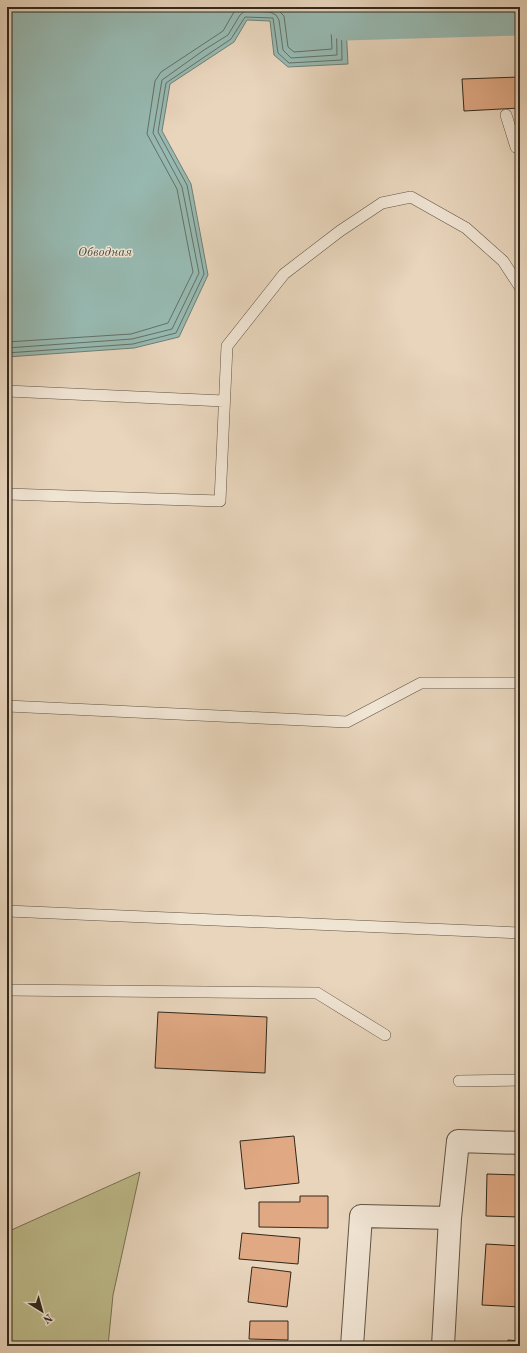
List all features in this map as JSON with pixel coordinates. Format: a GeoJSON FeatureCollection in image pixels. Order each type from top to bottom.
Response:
{"type":"FeatureCollection","features":[{"type":"Feature","properties":{"kind":"street"},"geometry":{"type":"LineString","coordinates":[[443,1346],[450,1218],[458,1142],[520,1143]]}},
{"type":"Feature","properties":{"kind":"street"},"geometry":{"type":"LineString","coordinates":[[352,1346],[361,1216],[450,1218]]}},
{"type":"Feature","properties":{"kind":"lane"},"geometry":{"type":"LineString","coordinates":[[506,115],[516,147],[520,147]]}},
{"type":"Feature","properties":{"kind":"lane"},"geometry":{"type":"LineString","coordinates":[[7,494],[220,501],[227,346],[284,274],[334,236],[382,203],[411,197],[466,228],[503,260],[520,287]]}},
{"type":"Feature","properties":{"kind":"lane"},"geometry":{"type":"LineString","coordinates":[[7,391],[224,401]]}},
{"type":"Feature","properties":{"kind":"lane"},"geometry":{"type":"LineString","coordinates":[[7,706],[347,722],[421,683],[520,683]]}},
{"type":"Feature","properties":{"kind":"lane"},"geometry":{"type":"LineString","coordinates":[[7,911],[520,933]]}},
{"type":"Feature","properties":{"kind":"lane"},"geometry":{"type":"LineString","coordinates":[[7,990],[317,993],[385,1034]]}},
{"type":"Feature","properties":{"kind":"lane"},"geometry":{"type":"LineString","coordinates":[[458,1081],[520,1080]]}},
{"type":"Feature","properties":{"kind":"shaded area"},"geometry":{"type":"Polygon","coordinates":[[[140,1172],[113,1295],[108,1346],[7,1346],[7,1232],[140,1172]]]}},
{"type":"Feature","properties":{"kind":"water","name":"Обводная"},"geometry":{"type":"Polygon","coordinates":[[[7,7],[345,7],[348,64],[288,67],[274,55],[270,21],[247,20],[234,42],[170,84],[162,131],[191,184],[208,275],[179,337],[134,348],[7,357],[7,7]]]}},
{"type":"Feature","properties":{"kind":"building"},"geometry":{"type":"Polygon","coordinates":[[[520,77],[520,108],[464,111],[462,79],[520,77]]]}},
{"type":"Feature","properties":{"kind":"building"},"geometry":{"type":"Polygon","coordinates":[[[158,1012],[267,1017],[265,1073],[155,1068],[158,1012]]]}},
{"type":"Feature","properties":{"kind":"building"},"geometry":{"type":"Polygon","coordinates":[[[294,1136],[299,1183],[245,1189],[240,1141],[294,1136]]]}},
{"type":"Feature","properties":{"kind":"building"},"geometry":{"type":"Polygon","coordinates":[[[487,1174],[520,1175],[520,1217],[486,1216],[487,1174]]]}},
{"type":"Feature","properties":{"kind":"building"},"geometry":{"type":"Polygon","coordinates":[[[300,1196],[328,1196],[328,1228],[259,1227],[259,1202],[300,1202],[300,1196]]]}},
{"type":"Feature","properties":{"kind":"building"},"geometry":{"type":"Polygon","coordinates":[[[242,1233],[300,1238],[298,1264],[239,1259],[242,1233]]]}},
{"type":"Feature","properties":{"kind":"building"},"geometry":{"type":"Polygon","coordinates":[[[486,1244],[520,1246],[520,1307],[482,1305],[486,1244]]]}},
{"type":"Feature","properties":{"kind":"building"},"geometry":{"type":"Polygon","coordinates":[[[252,1267],[291,1272],[287,1307],[248,1302],[252,1267]]]}},
{"type":"Feature","properties":{"kind":"building"},"geometry":{"type":"Polygon","coordinates":[[[250,1321],[288,1321],[288,1340],[249,1339],[250,1321]]]}},
{"type":"Feature","properties":{"kind":"building"},"geometry":{"type":"Polygon","coordinates":[[[508,1340],[520,1341],[520,1346],[507,1346],[508,1340]]]}},
{"type":"Feature","properties":{"kind":"waterway"},"geometry":{"type":"LineString","coordinates":[[345,22],[520,17]]}}]}
